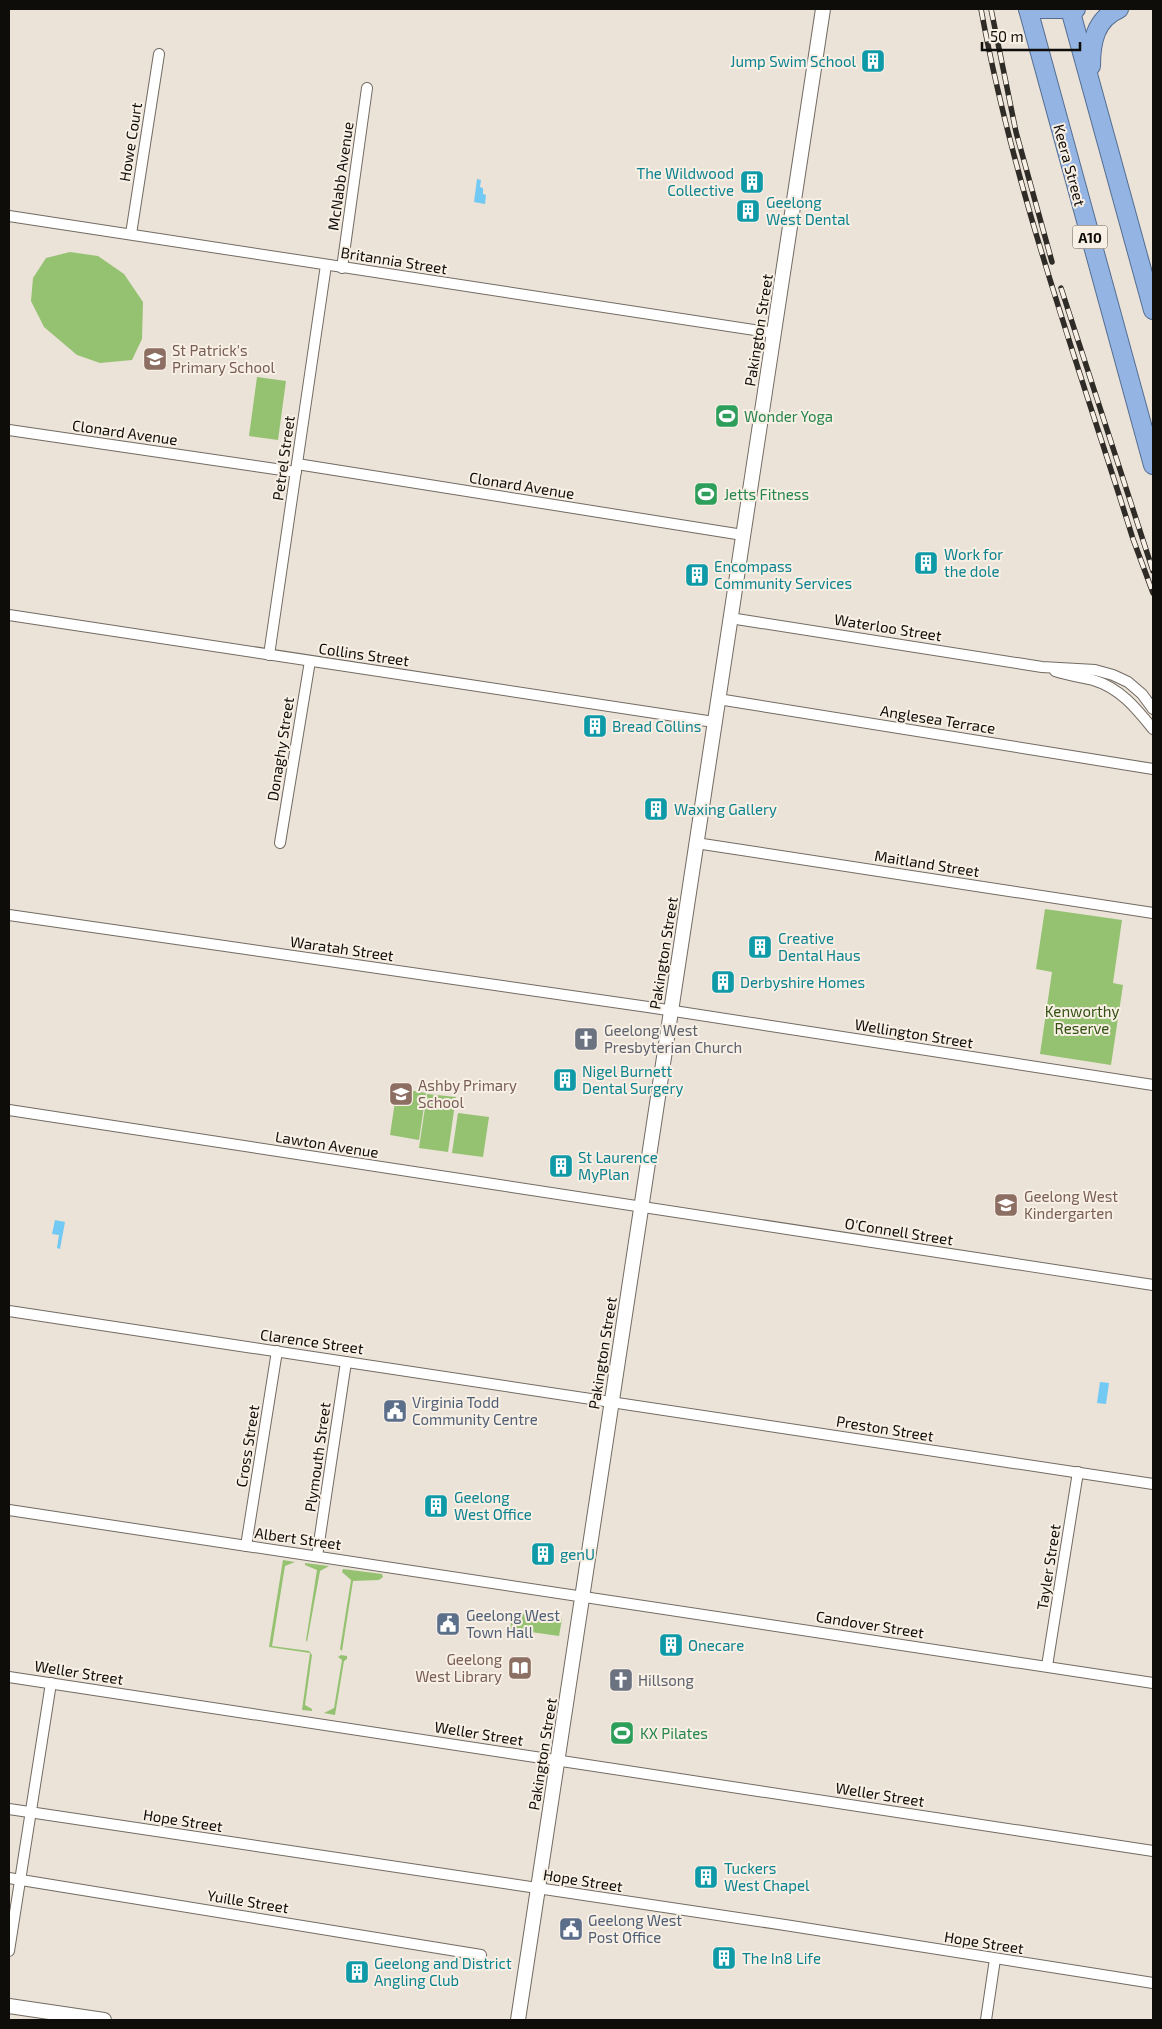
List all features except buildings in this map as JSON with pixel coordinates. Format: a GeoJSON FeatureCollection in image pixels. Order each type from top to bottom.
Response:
{"type":"FeatureCollection","features":[{"type":"Feature","properties":{"kind":"highway"},"geometry":{"type":"LineString","coordinates":[[1028,9],[1072,9]]}},
{"type":"Feature","properties":{"kind":"highway","name":"Keera Street"},"geometry":{"type":"LineString","coordinates":[[1028,9],[1153,465]]}},
{"type":"Feature","properties":{"kind":"highway","name":"A10"},"geometry":{"type":"LineString","coordinates":[[1072,9],[1092,89],[1150,284],[1153,310]]}},
{"type":"Feature","properties":{"kind":"highway"},"geometry":{"type":"LineString","coordinates":[[1092,89],[1090,65],[1095,34],[1104,18],[1119,9]]}},
{"type":"Feature","properties":{"kind":"street","name":"Pakington Street"},"geometry":{"type":"LineString","coordinates":[[518,2020],[823,9]]}},
{"type":"Feature","properties":{"kind":"street","name":"Howe Court"},"geometry":{"type":"LineString","coordinates":[[131,234],[159,54]]}},
{"type":"Feature","properties":{"kind":"street","name":"McNabb Avenue"},"geometry":{"type":"LineString","coordinates":[[342,268],[366,88]]}},
{"type":"Feature","properties":{"kind":"street","name":"Britannia Street"},"geometry":{"type":"LineString","coordinates":[[9,216],[774,334]]}},
{"type":"Feature","properties":{"kind":"street","name":"Petrel Street"},"geometry":{"type":"LineString","coordinates":[[270,654],[326,265]]}},
{"type":"Feature","properties":{"kind":"street","name":"Clonard Avenue"},"geometry":{"type":"LineString","coordinates":[[9,430],[297,468],[743,535]]}},
{"type":"Feature","properties":{"kind":"street","name":"Collins Street"},"geometry":{"type":"LineString","coordinates":[[9,616],[714,722]]}},
{"type":"Feature","properties":{"kind":"street","name":"Waterloo Street"},"geometry":{"type":"LineString","coordinates":[[730,618],[1042,667],[1093,680],[1111,688],[1132,703],[1153,729]]}},
{"type":"Feature","properties":{"kind":"street","name":"Donaghy Street"},"geometry":{"type":"LineString","coordinates":[[280,843],[310,661]]}},
{"type":"Feature","properties":{"kind":"street","name":"Waterloo Street"},"geometry":{"type":"LineString","coordinates":[[1042,667],[1082,668],[1116,676]]}},
{"type":"Feature","properties":{"kind":"street"},"geometry":{"type":"LineString","coordinates":[[1111,688],[1116,676],[1135,688],[1153,709]]}},
{"type":"Feature","properties":{"kind":"street","name":"Anglesea Terrace"},"geometry":{"type":"LineString","coordinates":[[718,699],[1153,768]]}},
{"type":"Feature","properties":{"kind":"street","name":"Maitland Street"},"geometry":{"type":"LineString","coordinates":[[696,843],[1153,913]]}},
{"type":"Feature","properties":{"kind":"street","name":"Waratah Street"},"geometry":{"type":"LineString","coordinates":[[9,915],[671,1011]]}},
{"type":"Feature","properties":{"kind":"street","name":"Wellington Street"},"geometry":{"type":"LineString","coordinates":[[671,1011],[1153,1085]]}},
{"type":"Feature","properties":{"kind":"street","name":"Lawton Avenue"},"geometry":{"type":"LineString","coordinates":[[9,1110],[641,1207]]}},
{"type":"Feature","properties":{"kind":"street","name":"O'Connell Street"},"geometry":{"type":"LineString","coordinates":[[641,1207],[1153,1285]]}},
{"type":"Feature","properties":{"kind":"street","name":"Clarence Street"},"geometry":{"type":"LineString","coordinates":[[9,1311],[612,1401]]}},
{"type":"Feature","properties":{"kind":"street","name":"Cross Street"},"geometry":{"type":"LineString","coordinates":[[246,1546],[277,1351]]}},
{"type":"Feature","properties":{"kind":"street","name":"Plymouth Street"},"geometry":{"type":"LineString","coordinates":[[317,1556],[346,1362]]}},
{"type":"Feature","properties":{"kind":"street","name":"Preston Street"},"geometry":{"type":"LineString","coordinates":[[612,1401],[1153,1484]]}},
{"type":"Feature","properties":{"kind":"street","name":"Tayler Street"},"geometry":{"type":"LineString","coordinates":[[1047,1666],[1078,1472]]}},
{"type":"Feature","properties":{"kind":"street","name":"Albert Street"},"geometry":{"type":"LineString","coordinates":[[9,1510],[582,1596]]}},
{"type":"Feature","properties":{"kind":"street","name":"Candover Street"},"geometry":{"type":"LineString","coordinates":[[582,1596],[1153,1682]]}},
{"type":"Feature","properties":{"kind":"street","name":"Weller Street"},"geometry":{"type":"LineString","coordinates":[[9,1677],[1153,1851]]}},
{"type":"Feature","properties":{"kind":"street"},"geometry":{"type":"LineString","coordinates":[[9,1951],[51,1683]]}},
{"type":"Feature","properties":{"kind":"street","name":"Hope Street"},"geometry":{"type":"LineString","coordinates":[[9,1809],[1153,1983]]}},
{"type":"Feature","properties":{"kind":"street","name":"Yuille Street"},"geometry":{"type":"LineString","coordinates":[[9,1878],[481,1955]]}},
{"type":"Feature","properties":{"kind":"street"},"geometry":{"type":"LineString","coordinates":[[986,2020],[995,1959]]}},
{"type":"Feature","properties":{"kind":"street"},"geometry":{"type":"LineString","coordinates":[[9,2006],[104,2020]]}},
{"type":"Feature","properties":{"kind":"green space"},"geometry":{"type":"Polygon","coordinates":[[[70,252],[98,256],[124,274],[143,302],[142,339],[132,360],[100,363],[77,355],[44,327],[31,301],[33,278],[46,258],[70,252]]]}},
{"type":"Feature","properties":{"kind":"green space"},"geometry":{"type":"Polygon","coordinates":[[[257,377],[286,381],[278,440],[249,436],[257,377]]]}},
{"type":"Feature","properties":{"kind":"green space","name":"Kenworthy Reserve"},"geometry":{"type":"Polygon","coordinates":[[[1045,909],[1122,920],[1113,983],[1123,985],[1111,1065],[1040,1054],[1052,972],[1036,969],[1045,909]]]}},
{"type":"Feature","properties":{"kind":"green space"},"geometry":{"type":"Polygon","coordinates":[[[397,1088],[426,1093],[419,1140],[390,1135],[397,1088]]]}},
{"type":"Feature","properties":{"kind":"green space"},"geometry":{"type":"Polygon","coordinates":[[[427,1094],[456,1097],[448,1152],[419,1148],[427,1094]]]}},
{"type":"Feature","properties":{"kind":"green space"},"geometry":{"type":"Polygon","coordinates":[[[458,1113],[489,1117],[483,1157],[452,1153],[458,1113]]]}},
{"type":"Feature","properties":{"kind":"green space"},"geometry":{"type":"Polygon","coordinates":[[[283,1560],[295,1562],[285,1566],[272,1646],[309,1651],[312,1655],[305,1705],[312,1709],[312,1711],[302,1710],[310,1653],[269,1647],[283,1560]]]}},
{"type":"Feature","properties":{"kind":"green space"},"geometry":{"type":"Polygon","coordinates":[[[305,1563],[329,1566],[320,1571],[307,1642],[317,1570],[305,1565],[305,1563]]]}},
{"type":"Feature","properties":{"kind":"green space"},"geometry":{"type":"Polygon","coordinates":[[[343,1569],[382,1574],[383,1577],[379,1580],[353,1581],[342,1651],[340,1649],[351,1580],[342,1572],[343,1569]]]}},
{"type":"Feature","properties":{"kind":"green space"},"geometry":{"type":"Polygon","coordinates":[[[513,1612],[562,1619],[559,1636],[510,1629],[513,1612]]]}},
{"type":"Feature","properties":{"kind":"green space"},"geometry":{"type":"Polygon","coordinates":[[[341,1655],[347,1656],[347,1659],[344,1661],[335,1715],[324,1713],[334,1708],[342,1660],[338,1657],[341,1655]]]}},
{"type":"Feature","properties":{"kind":"water"},"geometry":{"type":"Polygon","coordinates":[[[477,179],[481,180],[480,187],[483,188],[483,194],[486,195],[485,204],[474,202],[477,179]]]}},
{"type":"Feature","properties":{"kind":"water"},"geometry":{"type":"Polygon","coordinates":[[[55,1220],[65,1222],[60,1249],[57,1248],[59,1235],[52,1234],[55,1220]]]}},
{"type":"Feature","properties":{"kind":"water"},"geometry":{"type":"Polygon","coordinates":[[[1100,1382],[1109,1383],[1106,1404],[1097,1403],[1100,1382]]]}},
{"type":"Feature","properties":{"kind":"railway"},"geometry":{"type":"LineString","coordinates":[[981,9],[995,77],[1029,210],[1069,342],[1133,539],[1153,593]]}},
{"type":"Feature","properties":{"kind":"railway"},"geometry":{"type":"LineString","coordinates":[[991,9],[1016,132],[1052,262]]}},
{"type":"Feature","properties":{"kind":"railway"},"geometry":{"type":"LineString","coordinates":[[1061,288],[1153,571]]}},
{"type":"Feature","properties":{"kind":"place","name":"Jump Swim School"},"geometry":{"type":"Point","coordinates":[873,61]}},
{"type":"Feature","properties":{"kind":"place","name":"The Wildwood Collective"},"geometry":{"type":"Point","coordinates":[752,182]}},
{"type":"Feature","properties":{"kind":"place","name":"Geelong West Dental"},"geometry":{"type":"Point","coordinates":[748,211]}},
{"type":"Feature","properties":{"kind":"place","name":"St Patrick's Primary School"},"geometry":{"type":"Point","coordinates":[155,359]}},
{"type":"Feature","properties":{"kind":"place","name":"Wonder Yoga"},"geometry":{"type":"Point","coordinates":[727,416]}},
{"type":"Feature","properties":{"kind":"place","name":"Jetts Fitness"},"geometry":{"type":"Point","coordinates":[706,494]}},
{"type":"Feature","properties":{"kind":"place","name":"Work for the dole"},"geometry":{"type":"Point","coordinates":[926,563]}},
{"type":"Feature","properties":{"kind":"place","name":"Encompass Community Services"},"geometry":{"type":"Point","coordinates":[697,575]}},
{"type":"Feature","properties":{"kind":"place","name":"Bread Collins"},"geometry":{"type":"Point","coordinates":[595,726]}},
{"type":"Feature","properties":{"kind":"place","name":"Waxing Gallery"},"geometry":{"type":"Point","coordinates":[656,809]}},
{"type":"Feature","properties":{"kind":"place","name":"Creative Dental Haus"},"geometry":{"type":"Point","coordinates":[760,947]}},
{"type":"Feature","properties":{"kind":"place","name":"Derbyshire Homes"},"geometry":{"type":"Point","coordinates":[723,982]}},
{"type":"Feature","properties":{"kind":"place","name":"Geelong West Presbyterian Church"},"geometry":{"type":"Point","coordinates":[586,1039]}},
{"type":"Feature","properties":{"kind":"place","name":"Nigel Burnett Dental Surgery"},"geometry":{"type":"Point","coordinates":[565,1080]}},
{"type":"Feature","properties":{"kind":"place","name":"Ashby Primary School"},"geometry":{"type":"Point","coordinates":[401,1094]}},
{"type":"Feature","properties":{"kind":"place","name":"St Laurence MyPlan"},"geometry":{"type":"Point","coordinates":[561,1166]}},
{"type":"Feature","properties":{"kind":"place","name":"Geelong West Kindergarten"},"geometry":{"type":"Point","coordinates":[1006,1205]}},
{"type":"Feature","properties":{"kind":"place","name":"Virginia Todd Community Centre"},"geometry":{"type":"Point","coordinates":[395,1411]}},
{"type":"Feature","properties":{"kind":"place","name":"Geelong West Office"},"geometry":{"type":"Point","coordinates":[436,1506]}},
{"type":"Feature","properties":{"kind":"place","name":"genU"},"geometry":{"type":"Point","coordinates":[543,1554]}},
{"type":"Feature","properties":{"kind":"place","name":"Geelong West Town Hall"},"geometry":{"type":"Point","coordinates":[448,1624]}},
{"type":"Feature","properties":{"kind":"place","name":"Onecare"},"geometry":{"type":"Point","coordinates":[671,1645]}},
{"type":"Feature","properties":{"kind":"place","name":"Geelong West Library"},"geometry":{"type":"Point","coordinates":[520,1668]}},
{"type":"Feature","properties":{"kind":"place","name":"Hillsong"},"geometry":{"type":"Point","coordinates":[621,1680]}},
{"type":"Feature","properties":{"kind":"place","name":"KX Pilates"},"geometry":{"type":"Point","coordinates":[622,1733]}},
{"type":"Feature","properties":{"kind":"place","name":"Tuckers West Chapel"},"geometry":{"type":"Point","coordinates":[706,1877]}},
{"type":"Feature","properties":{"kind":"place","name":"Geelong West Post Office"},"geometry":{"type":"Point","coordinates":[571,1929]}},
{"type":"Feature","properties":{"kind":"place","name":"The In8 Life"},"geometry":{"type":"Point","coordinates":[724,1958]}},
{"type":"Feature","properties":{"kind":"place","name":"Geelong and District Angling Club"},"geometry":{"type":"Point","coordinates":[357,1972]}}]}
